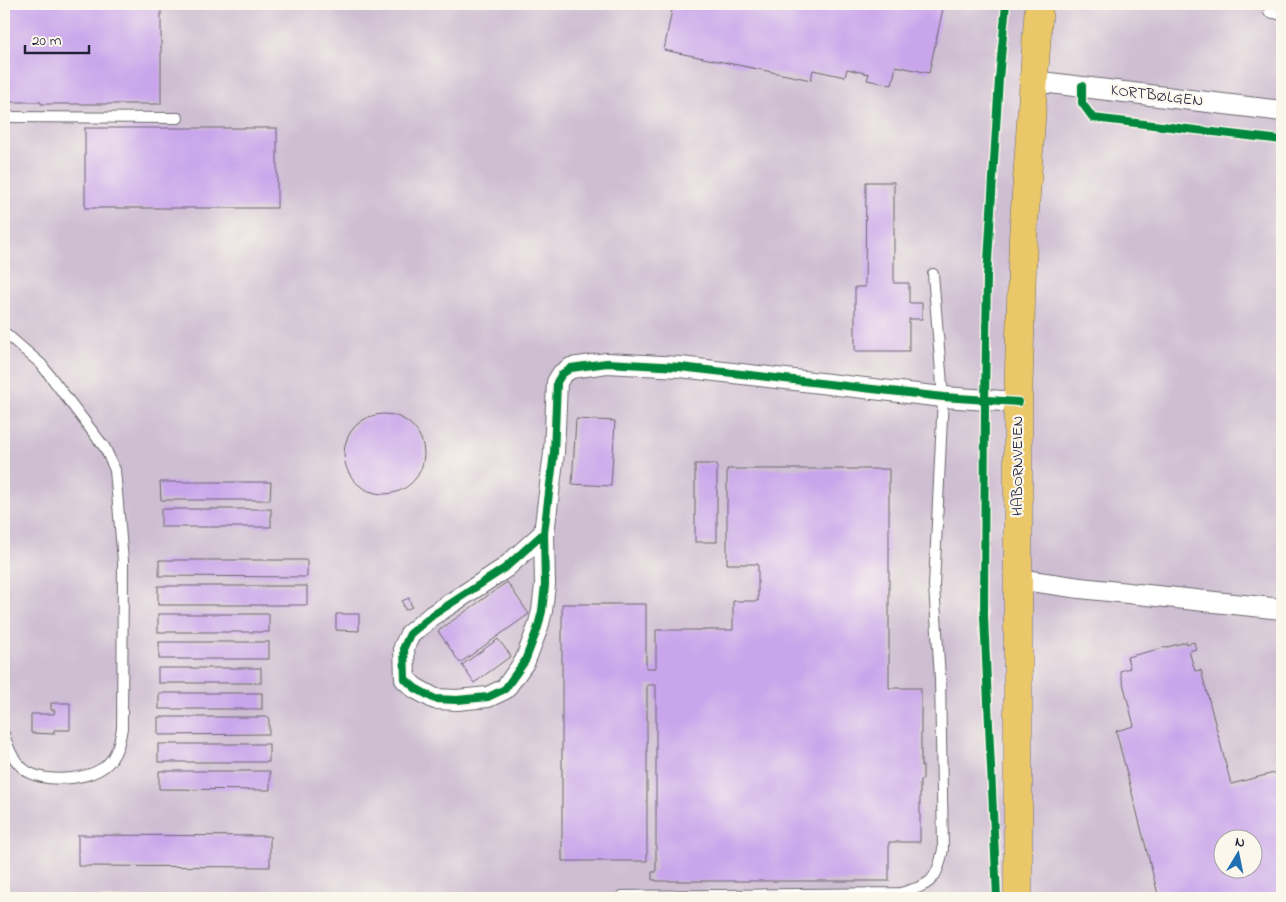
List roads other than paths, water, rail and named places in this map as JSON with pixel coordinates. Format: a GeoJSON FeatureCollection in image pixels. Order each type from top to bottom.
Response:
{"type":"FeatureCollection","features":[{"type":"Feature","properties":{"kind":"highway","name":"HABORNVEIEN"},"geometry":{"type":"LineString","coordinates":[[1018,898],[1018,402],[1022,238],[1039,4]]}},
{"type":"Feature","properties":{"kind":"street","name":"KORTBØLGEN"},"geometry":{"type":"LineString","coordinates":[[1033,81],[1282,111]]}},
{"type":"Feature","properties":{"kind":"street"},"geometry":{"type":"LineString","coordinates":[[544,533],[505,568],[433,615],[410,634],[404,647],[405,679],[415,688],[435,699],[457,700],[488,697],[505,689],[525,661],[538,627],[545,585],[544,533],[554,453],[557,382],[562,374],[571,368],[607,363],[680,367],[943,397],[1018,402]]}},
{"type":"Feature","properties":{"kind":"street"},"geometry":{"type":"LineString","coordinates":[[1017,579],[1080,588],[1282,609]]}},
{"type":"Feature","properties":{"kind":"lane"},"geometry":{"type":"LineString","coordinates":[[1269,12],[1282,15]]}},
{"type":"Feature","properties":{"kind":"lane"},"geometry":{"type":"LineString","coordinates":[[4,117],[178,118]]}},
{"type":"Feature","properties":{"kind":"lane"},"geometry":{"type":"LineString","coordinates":[[622,896],[900,893],[921,887],[933,880],[940,867],[943,848],[940,678],[934,586],[943,397],[933,274]]}},
{"type":"Feature","properties":{"kind":"lane"},"geometry":{"type":"LineString","coordinates":[[4,332],[41,364],[105,448],[115,470],[123,561],[122,728],[118,748],[110,762],[97,772],[86,776],[68,778],[45,777],[29,772],[16,761],[8,747],[4,734]]}}]}
